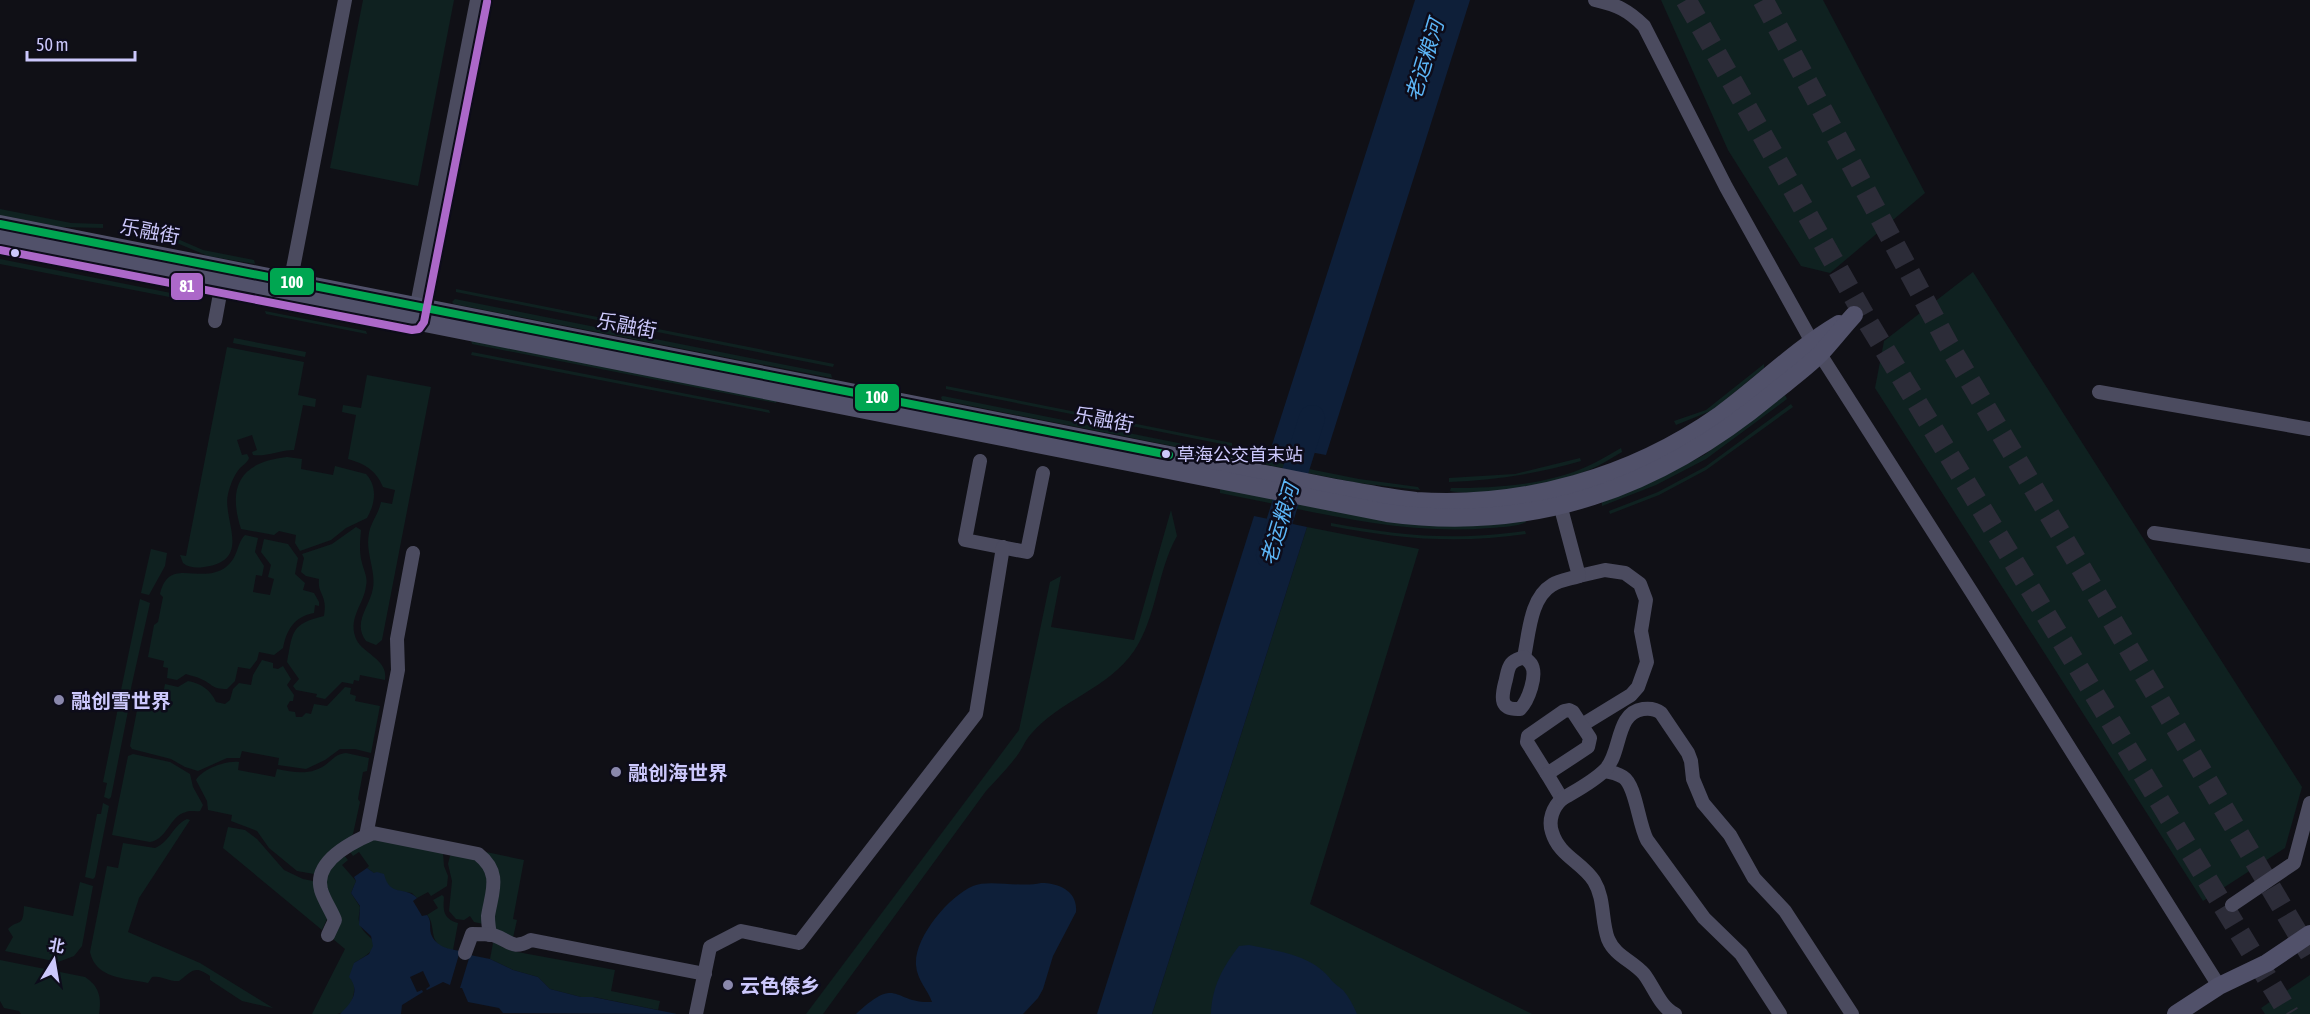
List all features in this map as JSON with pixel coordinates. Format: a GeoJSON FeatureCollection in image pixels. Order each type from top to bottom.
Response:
{"type":"FeatureCollection","features":[{"type":"Feature","properties":{"kind":"street"},"geometry":{"type":"LineString","coordinates":[[289,288],[345,0]]}},
{"type":"Feature","properties":{"kind":"street"},"geometry":{"type":"LineString","coordinates":[[415,313],[477,0]]}},
{"type":"Feature","properties":{"kind":"street"},"geometry":{"type":"LineString","coordinates":[[1595,0],[1610,3],[1630,12],[1644,26],[1726,187],[1815,347],[2219,986]]}},
{"type":"Feature","properties":{"kind":"street","name":"乐融街"},"geometry":{"type":"LineString","coordinates":[[0,224],[289,288],[1329,494],[1388,498],[1443,501],[1558,497],[1650,456],[1696,431],[1815,347]]}},
{"type":"Feature","properties":{"kind":"street","name":"乐融街"},"geometry":{"type":"LineString","coordinates":[[0,239],[222,282],[289,288]]}},
{"type":"Feature","properties":{"kind":"street"},"geometry":{"type":"LineString","coordinates":[[215,321],[222,282]]}},
{"type":"Feature","properties":{"kind":"street"},"geometry":{"type":"LineString","coordinates":[[2099,392],[2310,429]]}},
{"type":"Feature","properties":{"kind":"street"},"geometry":{"type":"LineString","coordinates":[[980,461],[965,540],[1027,552],[1043,473]]}},
{"type":"Feature","properties":{"kind":"street"},"geometry":{"type":"LineString","coordinates":[[1558,497],[1579,576]]}},
{"type":"Feature","properties":{"kind":"street"},"geometry":{"type":"LineString","coordinates":[[2154,533],[2310,556]]}},
{"type":"Feature","properties":{"kind":"street"},"geometry":{"type":"LineString","coordinates":[[697,1013],[710,947],[741,931],[799,943],[976,714],[1003,547]]}},
{"type":"Feature","properties":{"kind":"street"},"geometry":{"type":"LineString","coordinates":[[366,836],[398,670],[397,639],[413,553]]}},
{"type":"Feature","properties":{"kind":"street"},"geometry":{"type":"LineString","coordinates":[[1524,657],[1537,603],[1543,592],[1554,583],[1605,570],[1624,573],[1640,584],[1646,600],[1641,631],[1647,662],[1638,687],[1631,695],[1582,726]]}},
{"type":"Feature","properties":{"kind":"street"},"geometry":{"type":"LineString","coordinates":[[1675,1014],[1665,1006],[1643,973],[1614,950],[1606,930],[1602,902],[1595,882],[1559,846],[1551,824],[1556,805],[1562,799],[1605,771],[1618,748],[1623,724],[1632,713],[1647,709],[1661,713],[1688,753],[1693,779],[1703,803],[1730,835],[1754,879],[1785,910],[1852,1014]]}},
{"type":"Feature","properties":{"kind":"street"},"geometry":{"type":"LineString","coordinates":[[1547,774],[1588,747],[1590,738],[1574,712],[1564,711],[1528,736],[1527,742],[1562,799]]}},
{"type":"Feature","properties":{"kind":"street"},"geometry":{"type":"LineString","coordinates":[[1605,771],[1623,777],[1629,782],[1633,790],[1641,830],[1647,840],[1704,918],[1741,954],[1780,1014]]}},
{"type":"Feature","properties":{"kind":"street"},"geometry":{"type":"LineString","coordinates":[[2232,904],[2294,863],[2310,803]]}},
{"type":"Feature","properties":{"kind":"street"},"geometry":{"type":"LineString","coordinates":[[328,935],[335,920],[321,891],[320,880],[323,870],[328,860],[373,833],[478,854],[488,862],[493,874],[494,888],[488,919],[490,935]]}},
{"type":"Feature","properties":{"kind":"street"},"geometry":{"type":"LineString","coordinates":[[465,953],[472,934],[490,935],[504,942],[521,945],[531,940],[705,974]]}},
{"type":"Feature","properties":{"kind":"street"},"geometry":{"type":"LineString","coordinates":[[2176,1014],[2219,986],[2267,963],[2310,934]]}},
{"type":"Feature","properties":{"kind":"shaded area"},"geometry":{"type":"Polygon","coordinates":[[[363,0],[454,0],[418,186],[330,168],[363,0]]]}},
{"type":"Feature","properties":{"kind":"shaded area"},"geometry":{"type":"Polygon","coordinates":[[[1661,0],[1823,0],[1925,193],[1830,273],[1801,266],[1728,150],[1661,0]]]}},
{"type":"Feature","properties":{"kind":"shaded area"},"geometry":{"type":"Polygon","coordinates":[[[0,209],[71,223],[103,224],[103,228],[61,227],[0,215],[0,209]]]}},
{"type":"Feature","properties":{"kind":"shaded area"},"geometry":{"type":"Polygon","coordinates":[[[173,237],[203,250],[254,260],[255,264],[208,256],[172,241],[173,237]]]}},
{"type":"Feature","properties":{"kind":"shaded area"},"geometry":{"type":"Polygon","coordinates":[[[0,245],[197,286],[193,289],[0,251],[0,245]]]}},
{"type":"Feature","properties":{"kind":"shaded area"},"geometry":{"type":"Polygon","coordinates":[[[0,259],[193,298],[190,301],[0,264],[0,259]]]}},
{"type":"Feature","properties":{"kind":"shaded area"},"geometry":{"type":"Polygon","coordinates":[[[1973,272],[2302,787],[2285,848],[2203,901],[1875,388],[1884,341],[1973,272]]]}},
{"type":"Feature","properties":{"kind":"shaded area"},"geometry":{"type":"Polygon","coordinates":[[[456,289],[834,364],[833,367],[456,292],[456,289]]]}},
{"type":"Feature","properties":{"kind":"shaded area"},"geometry":{"type":"Polygon","coordinates":[[[455,299],[831,374],[832,378],[454,304],[452,302],[455,299]]]}},
{"type":"Feature","properties":{"kind":"shaded area"},"geometry":{"type":"Polygon","coordinates":[[[265,311],[366,331],[367,334],[266,314],[265,311]]]}},
{"type":"Feature","properties":{"kind":"shaded area"},"geometry":{"type":"Polygon","coordinates":[[[234,338],[306,352],[305,357],[233,343],[234,338]]]}},
{"type":"Feature","properties":{"kind":"shaded area"},"geometry":{"type":"Polygon","coordinates":[[[471,340],[777,400],[776,403],[472,344],[471,340]]]}},
{"type":"Feature","properties":{"kind":"shaded area"},"geometry":{"type":"Polygon","coordinates":[[[227,347],[304,362],[298,395],[316,399],[315,407],[303,405],[294,450],[253,455],[252,452],[257,450],[252,435],[237,440],[242,455],[247,454],[249,458],[236,474],[228,494],[232,546],[229,554],[222,561],[210,566],[192,567],[183,563],[180,555],[186,556],[227,347]]]}},
{"type":"Feature","properties":{"kind":"shaded area"},"geometry":{"type":"Polygon","coordinates":[[[472,352],[769,410],[770,413],[471,355],[472,352]]]}},
{"type":"Feature","properties":{"kind":"shaded area"},"geometry":{"type":"Polygon","coordinates":[[[1764,364],[1764,368],[1713,410],[1676,425],[1674,421],[1706,410],[1764,364]]]}},
{"type":"Feature","properties":{"kind":"shaded area"},"geometry":{"type":"Polygon","coordinates":[[[367,375],[431,387],[382,640],[376,645],[366,641],[361,627],[374,581],[368,540],[371,525],[381,502],[392,504],[395,490],[383,487],[377,476],[369,469],[348,459],[356,415],[342,412],[343,405],[361,408],[367,375]]]}},
{"type":"Feature","properties":{"kind":"shaded area"},"geometry":{"type":"Polygon","coordinates":[[[946,386],[1232,443],[1232,446],[946,389],[946,386]]]}},
{"type":"Feature","properties":{"kind":"shaded area"},"geometry":{"type":"Polygon","coordinates":[[[1785,395],[1787,399],[1706,459],[1656,485],[1602,506],[1602,502],[1654,481],[1704,455],[1785,395]]]}},
{"type":"Feature","properties":{"kind":"shaded area"},"geometry":{"type":"Polygon","coordinates":[[[943,396],[1359,479],[1418,487],[1420,490],[1358,483],[942,400],[943,396]]]}},
{"type":"Feature","properties":{"kind":"shaded area"},"geometry":{"type":"Polygon","coordinates":[[[1791,404],[1793,407],[1706,470],[1659,495],[1610,514],[1609,511],[1658,492],[1705,467],[1791,404]]]}},
{"type":"Feature","properties":{"kind":"shaded area"},"geometry":{"type":"Polygon","coordinates":[[[1621,448],[1622,452],[1598,466],[1559,480],[1481,493],[1450,491],[1451,488],[1503,486],[1556,477],[1588,466],[1621,448]]]}},
{"type":"Feature","properties":{"kind":"shaded area"},"geometry":{"type":"Polygon","coordinates":[[[287,457],[302,459],[301,469],[333,475],[335,466],[366,474],[374,490],[372,507],[367,518],[346,528],[331,540],[300,551],[295,543],[296,535],[279,531],[274,535],[241,529],[236,500],[241,478],[258,464],[287,457]]]}},
{"type":"Feature","properties":{"kind":"shaded area"},"geometry":{"type":"Polygon","coordinates":[[[1580,458],[1581,461],[1532,473],[1449,482],[1449,478],[1515,474],[1580,458]]]}},
{"type":"Feature","properties":{"kind":"shaded area"},"geometry":{"type":"Polygon","coordinates":[[[1220,489],[1526,520],[1526,522],[1509,526],[1456,529],[1388,525],[1220,493],[1220,489]]]}},
{"type":"Feature","properties":{"kind":"shaded area"},"geometry":{"type":"Polygon","coordinates":[[[1171,510],[1177,536],[1165,564],[1148,624],[1134,651],[1111,675],[1056,712],[1031,734],[1013,761],[986,791],[823,1014],[806,1014],[1019,730],[1050,582],[1061,576],[1051,627],[1134,640],[1171,510]]]}},
{"type":"Feature","properties":{"kind":"shaded area"},"geometry":{"type":"Polygon","coordinates":[[[1331,523],[1428,536],[1475,536],[1525,531],[1526,534],[1476,539],[1428,539],[1331,526],[1331,523]]]}},
{"type":"Feature","properties":{"kind":"shaded area"},"geometry":{"type":"Polygon","coordinates":[[[356,527],[361,530],[360,555],[366,583],[365,592],[355,616],[355,636],[362,647],[383,666],[385,680],[360,675],[359,681],[354,680],[353,684],[342,682],[325,699],[316,697],[317,694],[296,690],[293,686],[299,679],[287,662],[295,630],[305,622],[324,616],[325,609],[319,579],[306,576],[301,572],[304,558],[302,554],[332,544],[356,527]]]}},
{"type":"Feature","properties":{"kind":"shaded area"},"geometry":{"type":"Polygon","coordinates":[[[1307,527],[1419,549],[1310,904],[1532,1014],[1152,1014],[1307,527]]]}},
{"type":"Feature","properties":{"kind":"shaded area"},"geometry":{"type":"Polygon","coordinates":[[[245,535],[258,538],[255,552],[264,566],[262,576],[256,575],[253,592],[270,595],[274,579],[268,577],[271,565],[261,552],[264,539],[288,544],[298,558],[295,574],[305,583],[303,590],[314,593],[319,606],[315,605],[314,613],[296,621],[287,635],[283,648],[274,655],[259,652],[257,660],[250,669],[238,667],[235,681],[227,689],[215,687],[186,674],[177,680],[167,678],[168,668],[163,667],[164,661],[148,657],[154,625],[158,622],[163,597],[160,594],[164,582],[170,576],[178,573],[206,574],[226,567],[233,559],[245,535]]]}},
{"type":"Feature","properties":{"kind":"shaded area"},"geometry":{"type":"Polygon","coordinates":[[[151,549],[167,553],[165,566],[149,595],[141,593],[151,549]]]}},
{"type":"Feature","properties":{"kind":"shaded area"},"geometry":{"type":"Polygon","coordinates":[[[140,599],[150,603],[129,697],[120,695],[140,599]]]}},
{"type":"Feature","properties":{"kind":"shaded area"},"geometry":{"type":"Polygon","coordinates":[[[262,660],[273,663],[273,668],[278,669],[283,666],[291,679],[287,685],[294,695],[293,701],[290,701],[287,706],[289,711],[295,712],[296,717],[302,717],[306,713],[311,714],[314,704],[327,706],[345,687],[351,688],[350,694],[356,696],[355,701],[380,706],[371,753],[355,749],[340,749],[325,760],[306,769],[278,765],[279,758],[242,751],[240,758],[227,758],[198,771],[171,759],[132,749],[130,746],[140,695],[156,698],[158,694],[163,694],[165,684],[178,687],[188,681],[201,685],[216,702],[225,704],[230,700],[233,689],[239,683],[251,685],[253,675],[262,660]]]}},
{"type":"Feature","properties":{"kind":"shaded area"},"geometry":{"type":"Polygon","coordinates":[[[119,703],[129,706],[109,799],[104,797],[107,783],[103,782],[119,703]]]}},
{"type":"Feature","properties":{"kind":"shaded area"},"geometry":{"type":"Polygon","coordinates":[[[346,753],[369,758],[367,771],[363,772],[358,799],[360,802],[353,834],[314,874],[297,871],[269,848],[257,831],[231,821],[232,815],[208,810],[207,801],[196,780],[209,769],[234,762],[239,762],[238,770],[275,777],[277,769],[298,772],[317,770],[338,755],[346,753]]]}},
{"type":"Feature","properties":{"kind":"shaded area"},"geometry":{"type":"Polygon","coordinates":[[[133,754],[170,762],[190,774],[193,787],[203,805],[200,811],[180,814],[161,837],[150,842],[112,835],[128,756],[133,754]]]}},
{"type":"Feature","properties":{"kind":"shaded area"},"geometry":{"type":"Polygon","coordinates":[[[103,803],[109,806],[93,879],[85,877],[97,814],[101,814],[103,803]]]}},
{"type":"Feature","properties":{"kind":"shaded area"},"geometry":{"type":"Polygon","coordinates":[[[187,819],[190,820],[139,898],[128,932],[200,963],[273,1008],[242,1001],[210,980],[210,976],[197,970],[179,981],[152,977],[148,983],[113,976],[98,968],[93,961],[90,952],[107,866],[118,868],[123,843],[155,848],[187,819]]]}},
{"type":"Feature","properties":{"kind":"shaded area"},"geometry":{"type":"Polygon","coordinates":[[[228,827],[245,830],[257,839],[284,870],[313,881],[328,917],[322,930],[223,848],[228,827]]]}},
{"type":"Feature","properties":{"kind":"shaded area"},"geometry":{"type":"Polygon","coordinates":[[[377,839],[443,853],[448,876],[447,886],[431,896],[428,892],[417,898],[412,893],[393,890],[367,868],[369,866],[359,852],[353,856],[349,850],[361,843],[377,839]]]}},
{"type":"Feature","properties":{"kind":"shaded area"},"geometry":{"type":"Polygon","coordinates":[[[486,852],[524,860],[513,919],[517,920],[512,942],[499,934],[493,925],[493,864],[486,852]]]}},
{"type":"Feature","properties":{"kind":"shaded area"},"geometry":{"type":"Polygon","coordinates":[[[343,854],[348,860],[342,865],[356,881],[351,893],[360,907],[361,928],[374,945],[372,950],[354,963],[354,993],[349,1007],[337,1014],[312,1014],[345,949],[333,939],[324,877],[343,854]]]}},
{"type":"Feature","properties":{"kind":"shaded area"},"geometry":{"type":"Polygon","coordinates":[[[453,854],[475,859],[485,869],[488,892],[483,924],[474,922],[470,916],[464,920],[456,919],[449,911],[452,881],[448,864],[453,854]]]}},
{"type":"Feature","properties":{"kind":"shaded area"},"geometry":{"type":"Polygon","coordinates":[[[80,882],[93,886],[82,946],[74,956],[58,962],[5,951],[13,937],[8,929],[20,922],[24,906],[73,916],[80,882]]]}},
{"type":"Feature","properties":{"kind":"shaded area"},"geometry":{"type":"Polygon","coordinates":[[[442,895],[447,916],[458,923],[453,950],[444,948],[435,940],[427,915],[438,908],[433,900],[442,895]]]}},
{"type":"Feature","properties":{"kind":"shaded area"},"geometry":{"type":"Polygon","coordinates":[[[495,942],[512,951],[615,970],[611,991],[660,1001],[658,1010],[594,997],[581,997],[550,989],[538,977],[513,970],[490,959],[495,942]]]}},
{"type":"Feature","properties":{"kind":"shaded area"},"geometry":{"type":"Polygon","coordinates":[[[0,960],[85,977],[94,984],[98,993],[99,1014],[21,1014],[19,1011],[4,1008],[0,1001],[0,960]]]}},
{"type":"Feature","properties":{"kind":"shaded area"},"geometry":{"type":"Polygon","coordinates":[[[2310,975],[2310,1014],[2265,1014],[2261,1008],[2310,975]]]}},
{"type":"Feature","properties":{"kind":"water"},"geometry":{"type":"Polygon","coordinates":[[[1415,0],[1470,0],[1326,455],[1272,445],[1415,0]]]}},
{"type":"Feature","properties":{"kind":"water"},"geometry":{"type":"Polygon","coordinates":[[[1254,516],[1307,527],[1152,1014],[1097,1014],[1254,516]]]}},
{"type":"Feature","properties":{"kind":"water"},"geometry":{"type":"Polygon","coordinates":[[[367,868],[374,873],[384,874],[394,889],[407,892],[417,898],[413,901],[422,916],[429,917],[431,934],[436,942],[443,947],[460,951],[450,985],[443,982],[427,990],[430,986],[423,971],[410,977],[417,992],[422,990],[423,992],[402,1005],[401,1014],[340,1014],[353,997],[353,982],[349,977],[354,963],[369,954],[373,946],[371,936],[359,925],[360,906],[351,893],[356,881],[354,877],[367,868]]]}},
{"type":"Feature","properties":{"kind":"water"},"geometry":{"type":"Polygon","coordinates":[[[1041,883],[1061,887],[1071,894],[1076,905],[1076,912],[1053,956],[1043,989],[1023,1014],[856,1014],[870,1002],[888,993],[932,1002],[918,975],[917,954],[934,920],[963,891],[980,884],[1041,883]]]}},
{"type":"Feature","properties":{"kind":"water"},"geometry":{"type":"Polygon","coordinates":[[[1249,945],[1295,956],[1316,965],[1343,990],[1357,1014],[1211,1014],[1216,986],[1223,969],[1239,946],[1249,945]]]}},
{"type":"Feature","properties":{"kind":"water"},"geometry":{"type":"Polygon","coordinates":[[[470,955],[490,959],[513,970],[538,977],[550,989],[581,997],[593,997],[677,1014],[503,1013],[499,1008],[468,1002],[460,988],[470,955]]]}},
{"type":"Feature","properties":{"kind":"waterway","name":"老运粮河"},"geometry":{"type":"LineString","coordinates":[[1269,555],[1312,418]]}},
{"type":"Feature","properties":{"kind":"tunnel"},"geometry":{"type":"LineString","coordinates":[[1686,0],[1869,324],[2289,1014]]}},
{"type":"Feature","properties":{"kind":"tunnel"},"geometry":{"type":"LineString","coordinates":[[1763,0],[1948,344],[2310,954]]}},
{"type":"Feature","properties":{"kind":"transit line","name":"81"},"geometry":{"type":"LineString","coordinates":[[0,250],[412,330],[419,329],[424,322],[487,2]]}},
{"type":"Feature","properties":{"kind":"transit line","name":"100"},"geometry":{"type":"LineString","coordinates":[[0,224],[1169,455]]}},
{"type":"Feature","properties":{"kind":"place","name":"草海公交首末站"},"geometry":{"type":"Point","coordinates":[1166,454]}},
{"type":"Feature","properties":{"kind":"place","name":"融创雪世界"},"geometry":{"type":"Point","coordinates":[59,700]}},
{"type":"Feature","properties":{"kind":"place","name":"融创海世界"},"geometry":{"type":"Point","coordinates":[616,772]}},
{"type":"Feature","properties":{"kind":"place","name":"云色傣乡"},"geometry":{"type":"Point","coordinates":[728,985]}}]}
